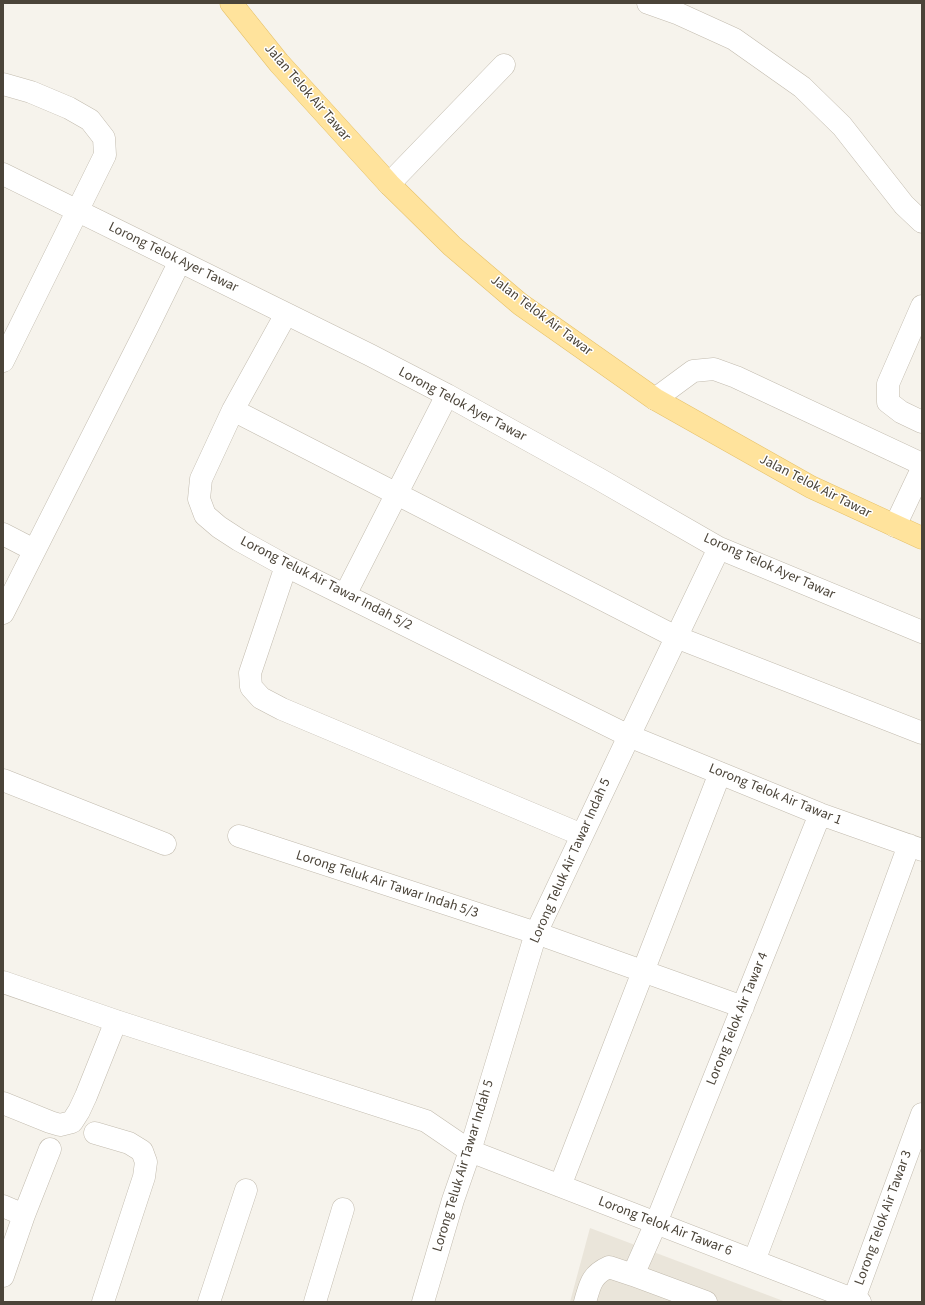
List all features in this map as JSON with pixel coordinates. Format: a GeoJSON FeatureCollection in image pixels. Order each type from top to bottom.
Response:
{"type":"FeatureCollection","features":[{"type":"Feature","properties":{"kind":"main road","name":"Jalan Telok Air Tawar"},"geometry":{"type":"LineString","coordinates":[[230,3],[280,63],[389,184],[452,246],[520,304],[654,398],[811,487],[922,538]]}},
{"type":"Feature","properties":{"kind":"street"},"geometry":{"type":"LineString","coordinates":[[648,3],[679,14],[734,39],[802,87],[842,126],[904,205],[922,222]]}},
{"type":"Feature","properties":{"kind":"street"},"geometry":{"type":"LineString","coordinates":[[389,184],[504,65]]}},
{"type":"Feature","properties":{"kind":"street"},"geometry":{"type":"LineString","coordinates":[[3,84],[31,92],[69,108],[90,120],[104,138],[105,155],[3,361]]}},
{"type":"Feature","properties":{"kind":"street","name":"Lorong Telok Ayer Tawar"},"geometry":{"type":"LineString","coordinates":[[3,174],[370,355],[599,479],[719,548],[922,632]]}},
{"type":"Feature","properties":{"kind":"street"},"geometry":{"type":"LineString","coordinates":[[3,613],[180,262]]}},
{"type":"Feature","properties":{"kind":"street"},"geometry":{"type":"LineString","coordinates":[[922,306],[888,384],[888,402],[901,412],[922,422]]}},
{"type":"Feature","properties":{"kind":"street","name":"Lorong Teluk Air Tawar Indah 5/2"},"geometry":{"type":"LineString","coordinates":[[286,314],[233,410],[201,479],[199,499],[205,515],[219,527],[239,540],[286,566],[628,736]]}},
{"type":"Feature","properties":{"kind":"street"},"geometry":{"type":"LineString","coordinates":[[654,398],[694,371],[714,370],[736,377],[922,464]]}},
{"type":"Feature","properties":{"kind":"street"},"geometry":{"type":"LineString","coordinates":[[345,595],[447,396]]}},
{"type":"Feature","properties":{"kind":"street"},"geometry":{"type":"LineString","coordinates":[[233,410],[676,637],[922,734]]}},
{"type":"Feature","properties":{"kind":"street"},"geometry":{"type":"LineString","coordinates":[[895,526],[922,469]]}},
{"type":"Feature","properties":{"kind":"street"},"geometry":{"type":"LineString","coordinates":[[3,534],[34,550]]}},
{"type":"Feature","properties":{"kind":"street","name":"Lorong Teluk Air Tawar Indah 5"},"geometry":{"type":"LineString","coordinates":[[423,1302],[536,933],[628,736],[719,548]]}},
{"type":"Feature","properties":{"kind":"street"},"geometry":{"type":"LineString","coordinates":[[286,566],[250,673],[251,687],[261,698],[282,709],[582,836]]}},
{"type":"Feature","properties":{"kind":"street","name":"Lorong Telok Air Tawar 1"},"geometry":{"type":"LineString","coordinates":[[628,736],[820,814],[915,847]]}},
{"type":"Feature","properties":{"kind":"street"},"geometry":{"type":"LineString","coordinates":[[560,1186],[720,773]]}},
{"type":"Feature","properties":{"kind":"street"},"geometry":{"type":"LineString","coordinates":[[3,780],[165,844]]}},
{"type":"Feature","properties":{"kind":"street","name":"Lorong Telok Air Tawar 4"},"geometry":{"type":"LineString","coordinates":[[633,1275],[656,1223],[820,814]]}},
{"type":"Feature","properties":{"kind":"street","name":"Lorong Teluk Air Tawar Indah 5/3"},"geometry":{"type":"LineString","coordinates":[[239,836],[536,933],[743,1007]]}},
{"type":"Feature","properties":{"kind":"street"},"geometry":{"type":"LineString","coordinates":[[754,1261],[837,1042],[915,847]]}},
{"type":"Feature","properties":{"kind":"street","name":"Lorong Telok Air Tawar 6"},"geometry":{"type":"LineString","coordinates":[[3,982],[116,1021],[426,1122],[470,1151],[857,1301]]}},
{"type":"Feature","properties":{"kind":"street"},"geometry":{"type":"LineString","coordinates":[[3,1103],[60,1125],[72,1122],[86,1096],[116,1021]]}},
{"type":"Feature","properties":{"kind":"street","name":"Lorong Telok Air Tawar 3"},"geometry":{"type":"LineString","coordinates":[[857,1301],[922,1114]]}},
{"type":"Feature","properties":{"kind":"street"},"geometry":{"type":"LineString","coordinates":[[95,1132],[128,1143],[142,1151],[146,1162],[144,1178],[103,1302]]}},
{"type":"Feature","properties":{"kind":"street"},"geometry":{"type":"LineString","coordinates":[[3,1276],[24,1215],[50,1149]]}},
{"type":"Feature","properties":{"kind":"street"},"geometry":{"type":"LineString","coordinates":[[210,1302],[246,1190]]}},
{"type":"Feature","properties":{"kind":"street"},"geometry":{"type":"LineString","coordinates":[[3,1206],[24,1215]]}},
{"type":"Feature","properties":{"kind":"street"},"geometry":{"type":"LineString","coordinates":[[315,1302],[343,1209]]}},
{"type":"Feature","properties":{"kind":"street"},"geometry":{"type":"LineString","coordinates":[[585,1302],[591,1281],[600,1271],[609,1267],[706,1302]]}},
{"type":"Feature","properties":{"kind":"shaded area"},"geometry":{"type":"Polygon","coordinates":[[[590,1228],[786,1302],[570,1302],[590,1228]]]}}]}
